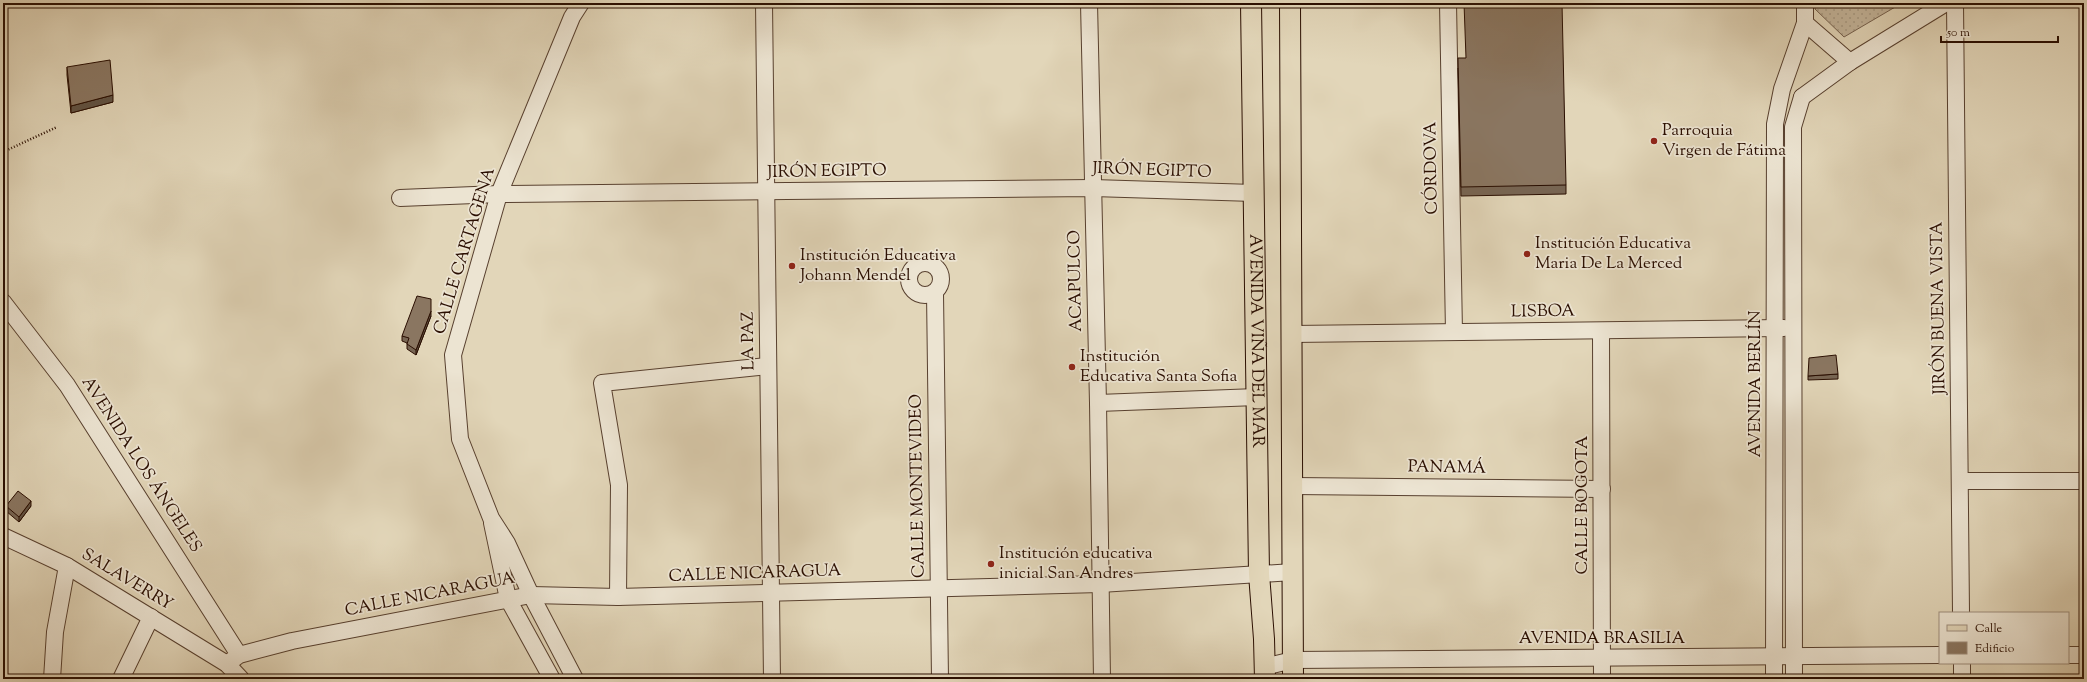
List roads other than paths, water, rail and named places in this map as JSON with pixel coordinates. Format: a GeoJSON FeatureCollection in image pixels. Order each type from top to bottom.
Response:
{"type":"FeatureCollection","features":[{"type":"Feature","properties":{"kind":"main road","name":"AVENIDA VIÑA DEL MAR"},"geometry":{"type":"LineString","coordinates":[[1251,3],[1259,574],[1265,673]]}},
{"type":"Feature","properties":{"kind":"main road","name":"AVENIDA VIÑA DEL MAR"},"geometry":{"type":"LineString","coordinates":[[1290,3],[1293,669]]}},
{"type":"Feature","properties":{"kind":"street","name":"CALLE CARTAGENA"},"geometry":{"type":"LineString","coordinates":[[552,679],[508,599],[491,518],[460,439],[453,355],[499,194],[572,17],[581,3]]}},
{"type":"Feature","properties":{"kind":"street","name":"LA PAZ"},"geometry":{"type":"LineString","coordinates":[[764,3],[772,679]]}},
{"type":"Feature","properties":{"kind":"street","name":"ACAPULCO"},"geometry":{"type":"LineString","coordinates":[[1089,3],[1098,403],[1102,679]]}},
{"type":"Feature","properties":{"kind":"street","name":"CÓRDOVA"},"geometry":{"type":"LineString","coordinates":[[1448,3],[1454,332]]}},
{"type":"Feature","properties":{"kind":"street","name":"AVENIDA BERLÍN"},"geometry":{"type":"LineString","coordinates":[[1774,679],[1775,124],[1782,89],[1805,23],[1805,3]]}},
{"type":"Feature","properties":{"kind":"street"},"geometry":{"type":"LineString","coordinates":[[1794,679],[1793,127],[1802,97],[1850,62],[1946,3]]}},
{"type":"Feature","properties":{"kind":"street","name":"JIRÓN BUENA VISTA"},"geometry":{"type":"LineString","coordinates":[[1956,3],[1961,612]]}},
{"type":"Feature","properties":{"kind":"street"},"geometry":{"type":"LineString","coordinates":[[1805,23],[1850,62]]}},
{"type":"Feature","properties":{"kind":"street"},"geometry":{"type":"LineString","coordinates":[[1782,89],[1802,97]]}},
{"type":"Feature","properties":{"kind":"street","name":"JIRÓN EGIPTO"},"geometry":{"type":"LineString","coordinates":[[400,198],[499,194],[1093,188],[1254,193]]}},
{"type":"Feature","properties":{"kind":"street","name":"CALLE MONTEVIDEO"},"geometry":{"type":"LineString","coordinates":[[935,293],[940,679]]}},
{"type":"Feature","properties":{"kind":"street","name":"AVENIDA LOS ÁNGELES"},"geometry":{"type":"LineString","coordinates":[[3,302],[67,385],[233,660],[241,679]]}},
{"type":"Feature","properties":{"kind":"street","name":"LISBOA"},"geometry":{"type":"LineString","coordinates":[[1292,334],[1794,328]]}},
{"type":"Feature","properties":{"kind":"street","name":"CALLE BOGOTA"},"geometry":{"type":"LineString","coordinates":[[1601,331],[1602,679]]}},
{"type":"Feature","properties":{"kind":"street"},"geometry":{"type":"LineString","coordinates":[[618,597],[619,485],[602,383],[768,366]]}},
{"type":"Feature","properties":{"kind":"street"},"geometry":{"type":"LineString","coordinates":[[1098,403],[1256,397]]}},
{"type":"Feature","properties":{"kind":"street"},"geometry":{"type":"LineString","coordinates":[[1960,481],[2084,481]]}},
{"type":"Feature","properties":{"kind":"street","name":"PANAMÁ"},"geometry":{"type":"LineString","coordinates":[[1293,486],[1602,489]]}},
{"type":"Feature","properties":{"kind":"street","name":"CALLE CARTAGENA"},"geometry":{"type":"LineString","coordinates":[[491,518],[507,543],[531,595],[575,679]]}},
{"type":"Feature","properties":{"kind":"street","name":"SALAVERRY"},"geometry":{"type":"LineString","coordinates":[[3,536],[67,566],[151,618],[233,660]]}},
{"type":"Feature","properties":{"kind":"street"},"geometry":{"type":"LineString","coordinates":[[52,679],[55,632],[67,566]]}},
{"type":"Feature","properties":{"kind":"street","name":"CALLE NICARAGUA"},"geometry":{"type":"LineString","coordinates":[[233,660],[292,640],[531,595],[618,597],[938,587],[1100,584],[1293,572]]}},
{"type":"Feature","properties":{"kind":"street"},"geometry":{"type":"LineString","coordinates":[[121,679],[151,618]]}},
{"type":"Feature","properties":{"kind":"street"},"geometry":{"type":"LineString","coordinates":[[2069,655],[2084,654]]}},
{"type":"Feature","properties":{"kind":"street","name":"AVENIDA BRASILIA"},"geometry":{"type":"LineString","coordinates":[[1265,673],[1293,669],[1602,658],[1939,656]]}},
{"type":"Feature","properties":{"kind":"street"},"geometry":{"type":"LineString","coordinates":[[1962,664],[1962,679]]}},
{"type":"Feature","properties":{"kind":"place","name":"Parroquia Virgen de Fátima"},"geometry":{"type":"Point","coordinates":[1654,141]}},
{"type":"Feature","properties":{"kind":"place","name":"Institución Educativa Maria De La Merced"},"geometry":{"type":"Point","coordinates":[1527,254]}},
{"type":"Feature","properties":{"kind":"place","name":"Institución Educativa Johann Mendel"},"geometry":{"type":"Point","coordinates":[792,266]}},
{"type":"Feature","properties":{"kind":"place","name":"Institución Educativa Santa Sofia"},"geometry":{"type":"Point","coordinates":[1072,367]}},
{"type":"Feature","properties":{"kind":"place","name":"Institución educativa inicial San Andres"},"geometry":{"type":"Point","coordinates":[991,564]}}]}
